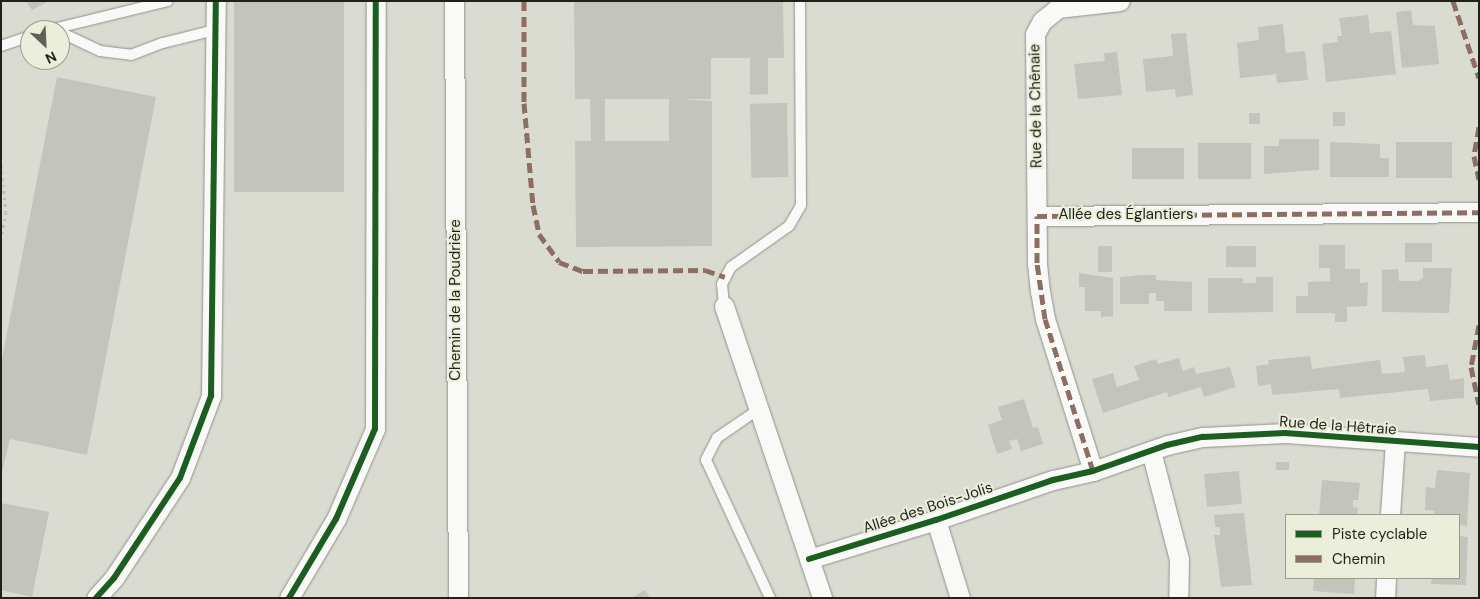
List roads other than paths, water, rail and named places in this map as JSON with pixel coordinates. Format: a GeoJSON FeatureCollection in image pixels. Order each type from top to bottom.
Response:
{"type":"FeatureCollection","features":[{"type":"Feature","properties":{"kind":"street"},"geometry":{"type":"LineString","coordinates":[[96,598],[114,578],[180,478],[211,396],[216,1]]}},
{"type":"Feature","properties":{"kind":"street"},"geometry":{"type":"LineString","coordinates":[[289,598],[336,519],[375,429],[376,1]]}},
{"type":"Feature","properties":{"kind":"street","name":"Chemin de la Poudrière"},"geometry":{"type":"LineString","coordinates":[[454,1],[458,598]]}},
{"type":"Feature","properties":{"kind":"street","name":"Rue de la Chênaie"},"geometry":{"type":"LineString","coordinates":[[1037,216],[1035,34],[1042,21],[1058,8],[1120,1]]}},
{"type":"Feature","properties":{"kind":"street","name":"Allée des Églantiers"},"geometry":{"type":"LineString","coordinates":[[1093,471],[1045,319],[1037,263],[1037,216],[1479,212]]}},
{"type":"Feature","properties":{"kind":"street"},"geometry":{"type":"LineString","coordinates":[[724,306],[822,598]]}},
{"type":"Feature","properties":{"kind":"street","name":"Rue de la Hêtraie"},"geometry":{"type":"LineString","coordinates":[[1053,480],[1093,471],[1151,450],[1203,437],[1242,433],[1294,434],[1479,447]]}},
{"type":"Feature","properties":{"kind":"street"},"geometry":{"type":"LineString","coordinates":[[1390,514],[1395,442]]}},
{"type":"Feature","properties":{"kind":"street"},"geometry":{"type":"LineString","coordinates":[[1151,450],[1179,559],[1178,598]]}},
{"type":"Feature","properties":{"kind":"street","name":"Allée des Bois-Jolis"},"geometry":{"type":"LineString","coordinates":[[809,558],[936,520],[1053,480]]}},
{"type":"Feature","properties":{"kind":"street","name":"Allée des Bois-Jolis"},"geometry":{"type":"LineString","coordinates":[[936,520],[960,598]]}},
{"type":"Feature","properties":{"kind":"street"},"geometry":{"type":"LineString","coordinates":[[1385,598],[1386,579]]}},
{"type":"Feature","properties":{"kind":"lane"},"geometry":{"type":"LineString","coordinates":[[70,26],[168,1]]}},
{"type":"Feature","properties":{"kind":"lane"},"geometry":{"type":"LineString","coordinates":[[724,306],[722,284],[731,266],[789,226],[801,206],[800,1]]}},
{"type":"Feature","properties":{"kind":"lane"},"geometry":{"type":"LineString","coordinates":[[70,37],[100,51],[131,55],[163,43],[216,30]]}},
{"type":"Feature","properties":{"kind":"lane"},"geometry":{"type":"LineString","coordinates":[[1,46],[20,39]]}},
{"type":"Feature","properties":{"kind":"lane"},"geometry":{"type":"LineString","coordinates":[[759,409],[717,438],[706,460],[770,598]]}}]}
